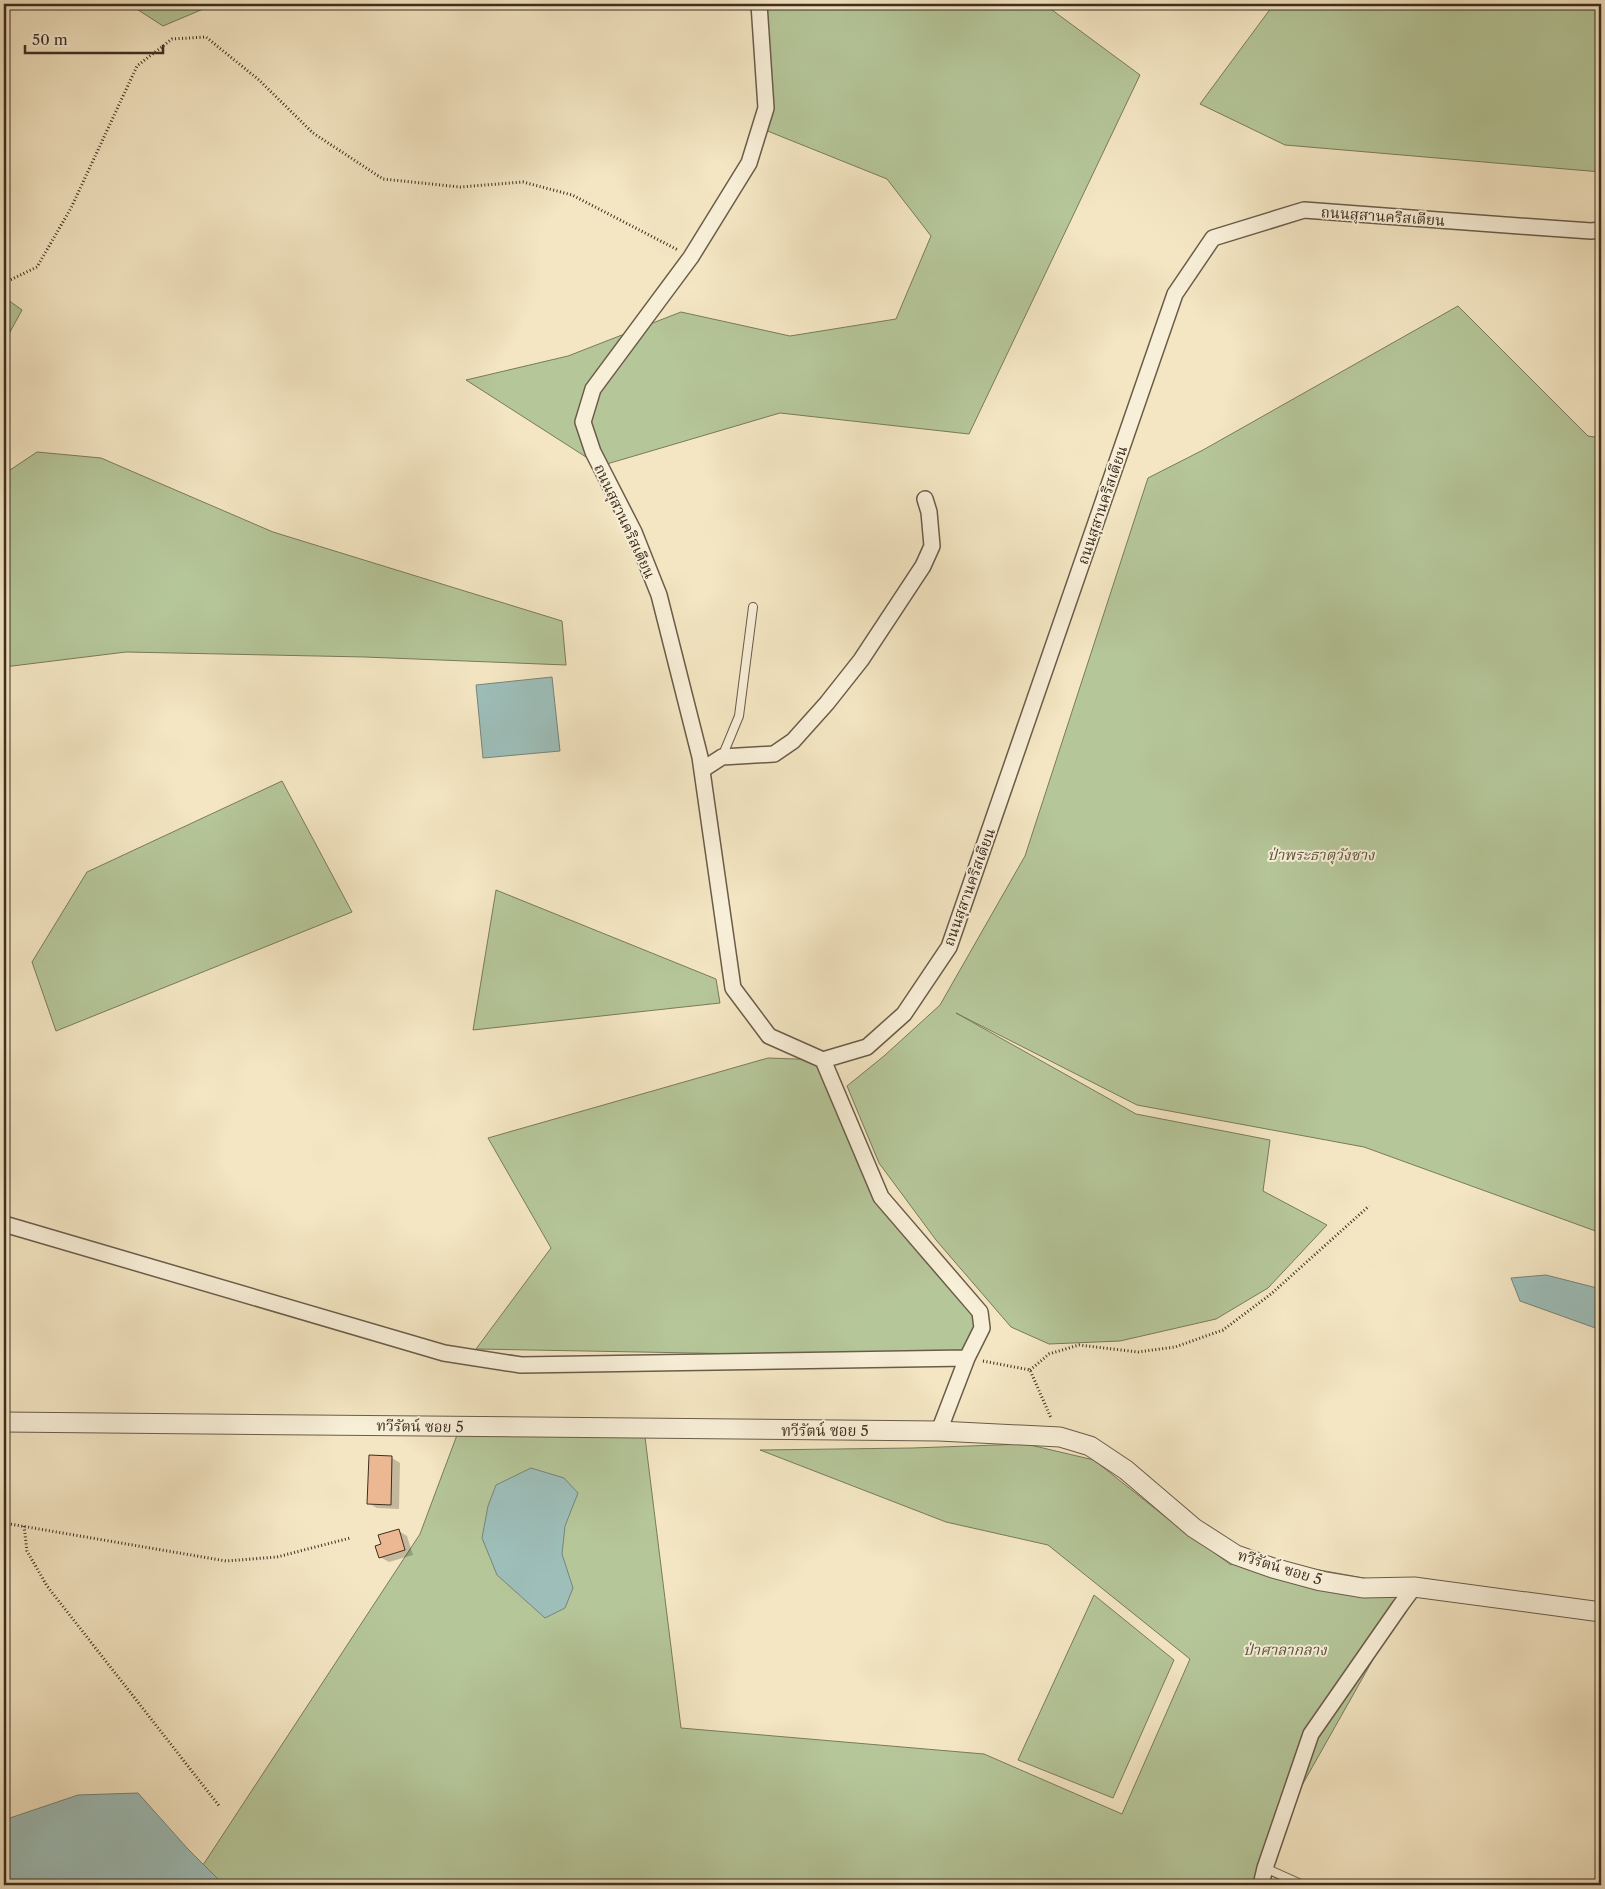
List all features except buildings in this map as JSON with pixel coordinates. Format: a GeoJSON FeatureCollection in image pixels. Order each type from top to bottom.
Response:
{"type":"FeatureCollection","features":[{"type":"Feature","properties":{"kind":"street","name":"ถนนสุสานคริสเตียน"},"geometry":{"type":"LineString","coordinates":[[759,4],[766,108],[749,163],[692,257],[593,389],[583,422],[593,452],[634,532],[659,595],[700,757],[733,988],[769,1036],[823,1060],[867,1047],[904,1014],[949,947],[1175,294],[1213,238],[1304,210],[1543,228],[1601,230]]}},
{"type":"Feature","properties":{"kind":"street"},"geometry":{"type":"LineString","coordinates":[[702,770],[722,757],[774,754],[794,741],[827,704],[861,660],[923,566],[932,546],[929,512],[925,499]]}},
{"type":"Feature","properties":{"kind":"street"},"geometry":{"type":"LineString","coordinates":[[823,1060],[881,1196],[980,1312],[982,1328],[967,1358],[939,1431]]}},
{"type":"Feature","properties":{"kind":"street"},"geometry":{"type":"LineString","coordinates":[[4,1224],[444,1353],[521,1365],[967,1358]]}},
{"type":"Feature","properties":{"kind":"street","name":"ทวีรัตน์ ซอย 5"},"geometry":{"type":"LineString","coordinates":[[4,1422],[939,1431],[1060,1437],[1090,1446],[1126,1470],[1194,1528],[1236,1555],[1273,1568],[1355,1587],[1414,1587],[1601,1612]]}},
{"type":"Feature","properties":{"kind":"street"},"geometry":{"type":"LineString","coordinates":[[1261,1885],[1265,1868],[1311,1734],[1414,1587]]}},
{"type":"Feature","properties":{"kind":"lane"},"geometry":{"type":"LineString","coordinates":[[722,757],[739,716],[753,606]]}},
{"type":"Feature","properties":{"kind":"lane"},"geometry":{"type":"LineString","coordinates":[[1265,1868],[1303,1885]]}},
{"type":"Feature","properties":{"kind":"path"},"geometry":{"type":"LineString","coordinates":[[4,278],[10,280],[37,267],[71,208],[137,66],[172,39],[206,37],[259,80],[313,133],[383,179],[460,187],[523,182],[539,186],[572,195],[692,257]]}},
{"type":"Feature","properties":{"kind":"path"},"geometry":{"type":"LineString","coordinates":[[1030,1370],[1049,1354],[1079,1345],[1138,1352],[1174,1347],[1223,1330],[1271,1294],[1369,1206]]}},
{"type":"Feature","properties":{"kind":"path"},"geometry":{"type":"LineString","coordinates":[[967,1358],[1030,1370]]}},
{"type":"Feature","properties":{"kind":"path"},"geometry":{"type":"LineString","coordinates":[[1030,1370],[1060,1437]]}},
{"type":"Feature","properties":{"kind":"path"},"geometry":{"type":"LineString","coordinates":[[4,1523],[226,1561],[277,1556],[350,1538]]}},
{"type":"Feature","properties":{"kind":"path"},"geometry":{"type":"LineString","coordinates":[[24,1526],[27,1551],[47,1586],[220,1807]]}},
{"type":"Feature","properties":{"kind":"green space"},"geometry":{"type":"Polygon","coordinates":[[[129,4],[215,4],[163,26],[129,4]]]}},
{"type":"Feature","properties":{"kind":"green space"},"geometry":{"type":"Polygon","coordinates":[[[759,4],[1044,4],[1140,75],[969,434],[780,413],[600,466],[466,380],[568,356],[681,312],[790,336],[896,319],[931,236],[887,179],[760,128],[759,4]]]}},
{"type":"Feature","properties":{"kind":"green space"},"geometry":{"type":"Polygon","coordinates":[[[1274,4],[1601,4],[1601,172],[1285,145],[1200,104],[1274,4]]]}},
{"type":"Feature","properties":{"kind":"green space"},"geometry":{"type":"Polygon","coordinates":[[[4,297],[22,310],[4,343],[4,297]]]}},
{"type":"Feature","properties":{"kind":"green space","name":"ป่าพระธาตุวังซาง"},"geometry":{"type":"Polygon","coordinates":[[[1458,306],[1588,436],[1601,438],[1601,1233],[1364,1147],[1137,1105],[956,1013],[1136,1114],[1270,1140],[1263,1191],[1327,1225],[1268,1288],[1216,1319],[1120,1341],[1049,1344],[1011,1327],[936,1240],[879,1163],[847,1086],[884,1056],[940,1005],[1025,856],[1148,478],[1203,450],[1458,306]]]}},
{"type":"Feature","properties":{"kind":"green space"},"geometry":{"type":"Polygon","coordinates":[[[37,452],[101,458],[273,532],[562,621],[566,665],[365,657],[126,652],[4,667],[4,474],[37,452]]]}},
{"type":"Feature","properties":{"kind":"green space"},"geometry":{"type":"Polygon","coordinates":[[[282,781],[352,912],[56,1031],[32,962],[87,872],[282,781]]]}},
{"type":"Feature","properties":{"kind":"green space"},"geometry":{"type":"Polygon","coordinates":[[[496,890],[716,979],[720,1003],[473,1030],[496,890]]]}},
{"type":"Feature","properties":{"kind":"green space"},"geometry":{"type":"Polygon","coordinates":[[[768,1058],[823,1060],[881,1196],[980,1312],[967,1358],[476,1349],[551,1248],[488,1138],[768,1058]]]}},
{"type":"Feature","properties":{"kind":"green space","name":"ป่าศาลากลาง"},"geometry":{"type":"Polygon","coordinates":[[[460,1427],[644,1429],[681,1728],[984,1754],[1122,1814],[1190,1659],[1048,1545],[946,1522],[760,1450],[1026,1444],[1094,1460],[1163,1515],[1231,1565],[1236,1555],[1414,1587],[1279,1826],[1267,1885],[224,1885],[203,1865],[420,1534],[460,1427]]]}},
{"type":"Feature","properties":{"kind":"green space"},"geometry":{"type":"Polygon","coordinates":[[[1094,1595],[1174,1660],[1113,1798],[1018,1760],[1094,1595]]]}},
{"type":"Feature","properties":{"kind":"green space"},"geometry":{"type":"Polygon","coordinates":[[[122,1881],[129,1885],[84,1885],[122,1881]]]}},
{"type":"Feature","properties":{"kind":"water"},"geometry":{"type":"Polygon","coordinates":[[[552,677],[560,751],[483,758],[476,685],[552,677]]]}},
{"type":"Feature","properties":{"kind":"water"},"geometry":{"type":"Polygon","coordinates":[[[1546,1275],[1601,1289],[1601,1330],[1520,1301],[1511,1278],[1546,1275]]]}},
{"type":"Feature","properties":{"kind":"water"},"geometry":{"type":"Polygon","coordinates":[[[531,1468],[564,1478],[578,1493],[565,1526],[562,1554],[573,1588],[565,1608],[545,1618],[497,1575],[482,1538],[488,1506],[496,1485],[531,1468]]]}},
{"type":"Feature","properties":{"kind":"water"},"geometry":{"type":"Polygon","coordinates":[[[138,1793],[187,1848],[224,1885],[129,1885],[122,1881],[84,1885],[4,1885],[4,1820],[78,1795],[138,1793]]]}}]}
